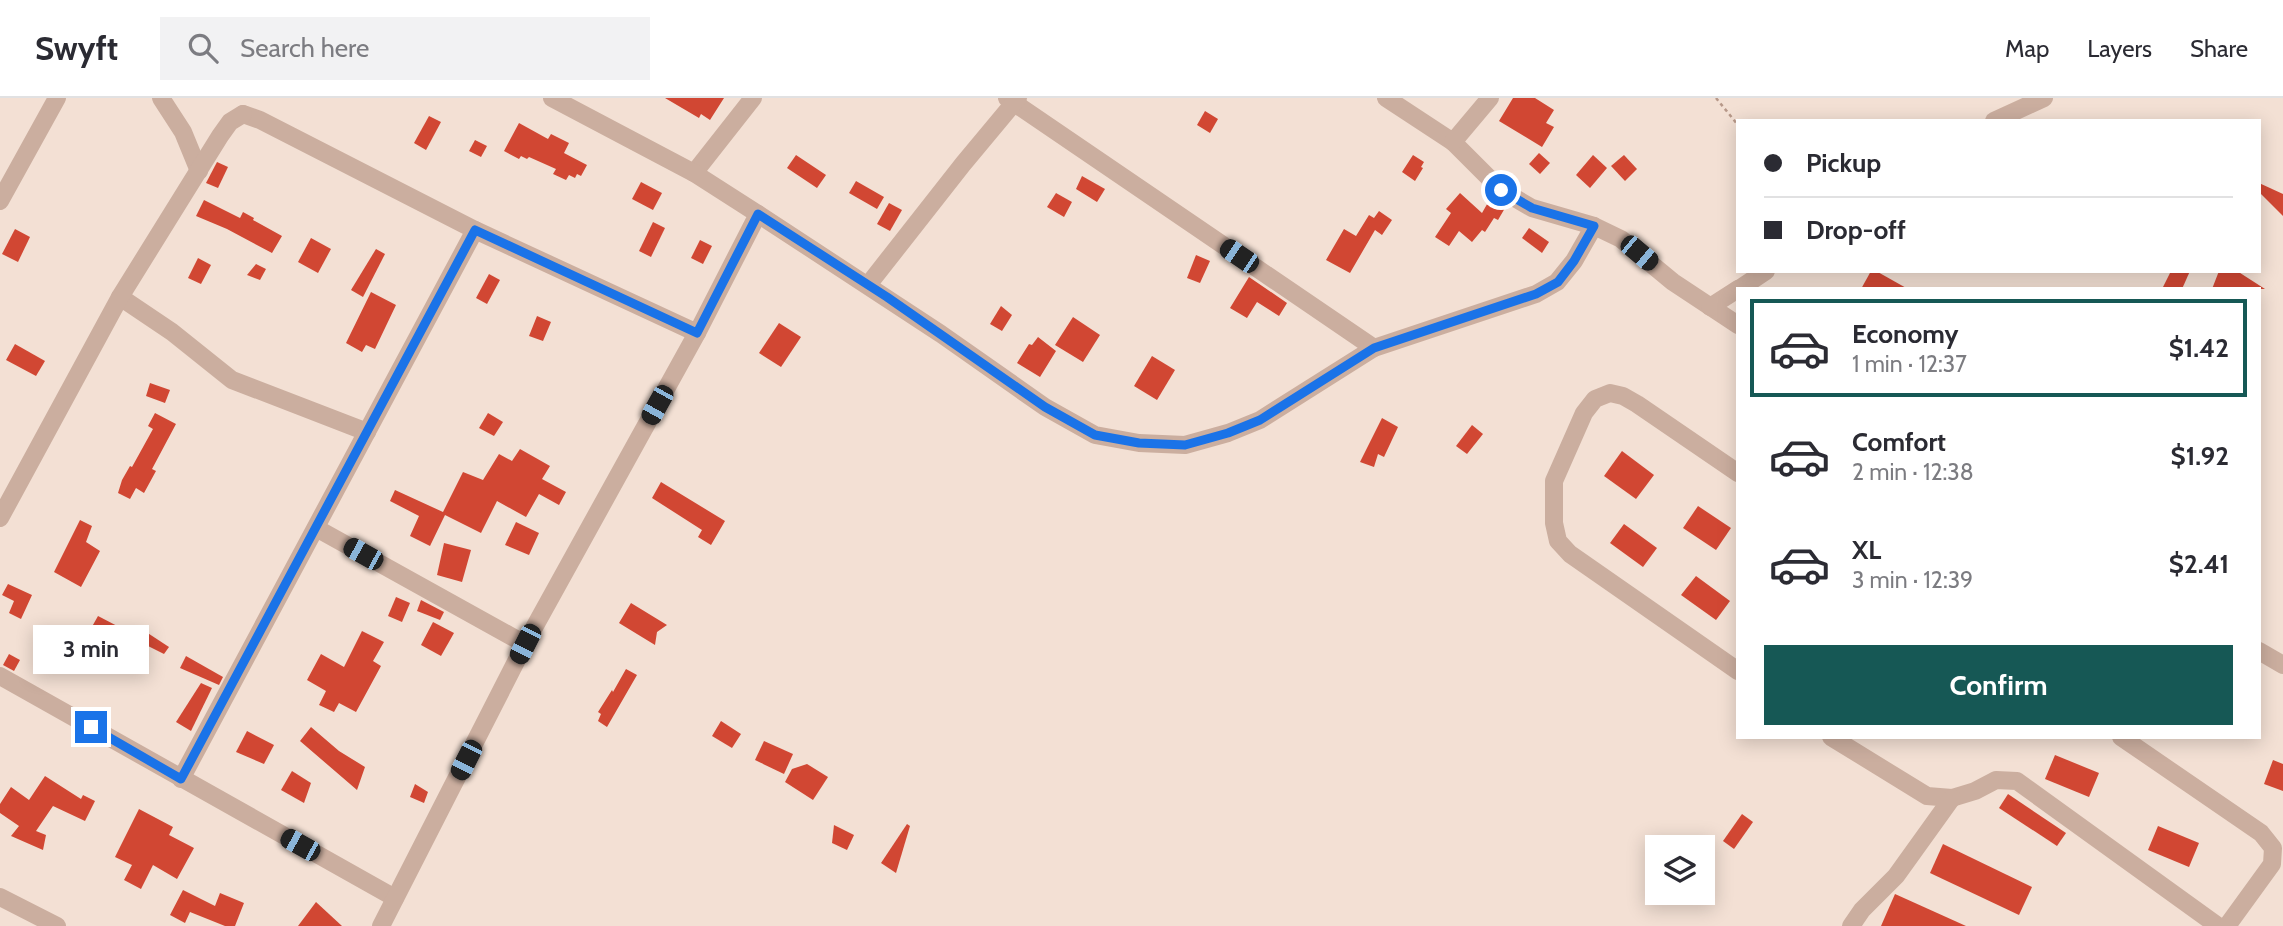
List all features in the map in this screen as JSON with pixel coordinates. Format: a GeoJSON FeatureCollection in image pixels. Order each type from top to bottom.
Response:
{"type":"FeatureCollection","features":[{"type":"Feature","properties":{"kind":"street"},"geometry":{"type":"LineString","coordinates":[[0,201],[57,98]]}},
{"type":"Feature","properties":{"kind":"street"},"geometry":{"type":"LineString","coordinates":[[161,98],[183,132],[199,170]]}},
{"type":"Feature","properties":{"kind":"street"},"geometry":{"type":"LineString","coordinates":[[552,98],[694,173],[868,285],[1045,407],[1095,435],[1139,443],[1185,445],[1228,433],[1260,420],[1374,348],[1536,294],[1558,282],[1574,261],[1594,226]]}},
{"type":"Feature","properties":{"kind":"street"},"geometry":{"type":"LineString","coordinates":[[694,173],[753,98]]}},
{"type":"Feature","properties":{"kind":"street"},"geometry":{"type":"LineString","coordinates":[[1386,98],[1454,142],[1501,190],[1532,208],[1594,226],[1621,239],[1673,282],[1736,324]]}},
{"type":"Feature","properties":{"kind":"street"},"geometry":{"type":"LineString","coordinates":[[1454,142],[1490,98]]}},
{"type":"Feature","properties":{"kind":"street"},"geometry":{"type":"LineString","coordinates":[[1998,119],[2044,98]]}},
{"type":"Feature","properties":{"kind":"street"},"geometry":{"type":"LineString","coordinates":[[868,285],[1013,100],[1374,348]]}},
{"type":"Feature","properties":{"kind":"street"},"geometry":{"type":"LineString","coordinates":[[0,518],[120,297],[242,106],[260,120],[475,230],[697,333]]}},
{"type":"Feature","properties":{"kind":"street"},"geometry":{"type":"LineString","coordinates":[[380,926],[525,644],[697,333],[758,214]]}},
{"type":"Feature","properties":{"kind":"street"},"geometry":{"type":"LineString","coordinates":[[181,779],[475,230]]}},
{"type":"Feature","properties":{"kind":"street"},"geometry":{"type":"LineString","coordinates":[[1741,287],[1763,273]]}},
{"type":"Feature","properties":{"kind":"street"},"geometry":{"type":"LineString","coordinates":[[1710,307],[1736,290]]}},
{"type":"Feature","properties":{"kind":"street"},"geometry":{"type":"LineString","coordinates":[[120,297],[172,332],[232,380],[367,432]]}},
{"type":"Feature","properties":{"kind":"street"},"geometry":{"type":"LineString","coordinates":[[1736,472],[1637,404],[1610,393],[1595,399],[1584,413],[1554,481],[1554,523],[1558,541],[1570,554],[1736,670]]}},
{"type":"Feature","properties":{"kind":"street"},"geometry":{"type":"LineString","coordinates":[[316,528],[525,644]]}},
{"type":"Feature","properties":{"kind":"street"},"geometry":{"type":"LineString","coordinates":[[2261,652],[2283,665]]}},
{"type":"Feature","properties":{"kind":"street"},"geometry":{"type":"LineString","coordinates":[[0,676],[395,898]]}},
{"type":"Feature","properties":{"kind":"street"},"geometry":{"type":"LineString","coordinates":[[1834,739],[1927,796],[1952,798],[1975,792],[1997,780],[2017,781],[2218,926]]}},
{"type":"Feature","properties":{"kind":"street"},"geometry":{"type":"LineString","coordinates":[[2124,739],[2261,833],[2273,848],[2272,863],[2227,926]]}},
{"type":"Feature","properties":{"kind":"street"},"geometry":{"type":"LineString","coordinates":[[1852,926],[1862,911],[1896,876],[1952,798]]}},
{"type":"Feature","properties":{"kind":"street"},"geometry":{"type":"LineString","coordinates":[[0,897],[57,926]]}},
{"type":"Feature","properties":{"kind":"path"},"geometry":{"type":"LineString","coordinates":[[1716,98],[1736,123]]}},
{"type":"Feature","properties":{"kind":"building"},"geometry":{"type":"Polygon","coordinates":[[[665,98],[724,98],[710,120],[701,114],[699,118],[665,98]]]}},
{"type":"Feature","properties":{"kind":"building"},"geometry":{"type":"Polygon","coordinates":[[[1513,98],[1535,98],[1554,110],[1546,123],[1554,127],[1542,147],[1499,121],[1513,98]]]}},
{"type":"Feature","properties":{"kind":"building"},"geometry":{"type":"Polygon","coordinates":[[[1205,111],[1218,119],[1210,133],[1197,125],[1205,111]]]}},
{"type":"Feature","properties":{"kind":"building"},"geometry":{"type":"Polygon","coordinates":[[[429,116],[441,122],[426,150],[414,143],[429,116]]]}},
{"type":"Feature","properties":{"kind":"building"},"geometry":{"type":"Polygon","coordinates":[[[519,123],[548,139],[551,134],[569,143],[564,153],[587,165],[581,176],[577,174],[575,178],[569,175],[566,180],[553,174],[556,169],[529,157],[527,159],[521,156],[519,159],[504,151],[519,123]]]}},
{"type":"Feature","properties":{"kind":"building"},"geometry":{"type":"Polygon","coordinates":[[[475,140],[487,146],[481,157],[469,151],[475,140]]]}},
{"type":"Feature","properties":{"kind":"building"},"geometry":{"type":"Polygon","coordinates":[[[1539,153],[1550,163],[1540,174],[1529,164],[1539,153]]]}},
{"type":"Feature","properties":{"kind":"building"},"geometry":{"type":"Polygon","coordinates":[[[796,155],[826,175],[817,188],[787,168],[796,155]]]}},
{"type":"Feature","properties":{"kind":"building"},"geometry":{"type":"Polygon","coordinates":[[[1413,155],[1424,162],[1415,181],[1402,172],[1413,155]]]}},
{"type":"Feature","properties":{"kind":"building"},"geometry":{"type":"Polygon","coordinates":[[[1593,155],[1607,168],[1590,188],[1576,175],[1593,155]]]}},
{"type":"Feature","properties":{"kind":"building"},"geometry":{"type":"Polygon","coordinates":[[[1624,155],[1637,169],[1625,181],[1611,166],[1624,155]]]}},
{"type":"Feature","properties":{"kind":"building"},"geometry":{"type":"Polygon","coordinates":[[[217,162],[228,167],[218,188],[206,183],[217,162]]]}},
{"type":"Feature","properties":{"kind":"building"},"geometry":{"type":"Polygon","coordinates":[[[1082,176],[1105,189],[1097,202],[1076,189],[1082,176]]]}},
{"type":"Feature","properties":{"kind":"building"},"geometry":{"type":"Polygon","coordinates":[[[856,181],[884,197],[877,209],[849,193],[856,181]]]}},
{"type":"Feature","properties":{"kind":"building"},"geometry":{"type":"Polygon","coordinates":[[[641,182],[662,193],[653,210],[632,199],[641,182]]]}},
{"type":"Feature","properties":{"kind":"building"},"geometry":{"type":"Polygon","coordinates":[[[2261,184],[2283,194],[2283,216],[2261,194],[2261,184]]]}},
{"type":"Feature","properties":{"kind":"building"},"geometry":{"type":"Polygon","coordinates":[[[1056,193],[1072,202],[1064,217],[1047,207],[1056,193]]]}},
{"type":"Feature","properties":{"kind":"building"},"geometry":{"type":"Polygon","coordinates":[[[1460,193],[1482,213],[1490,199],[1505,208],[1498,220],[1494,218],[1485,232],[1482,230],[1472,242],[1459,231],[1449,246],[1435,237],[1451,213],[1446,209],[1460,193]]]}},
{"type":"Feature","properties":{"kind":"building"},"geometry":{"type":"Polygon","coordinates":[[[204,200],[240,218],[243,212],[282,236],[272,253],[196,216],[204,200]]]}},
{"type":"Feature","properties":{"kind":"building"},"geometry":{"type":"Polygon","coordinates":[[[889,203],[902,210],[890,231],[877,224],[889,203]]]}},
{"type":"Feature","properties":{"kind":"building"},"geometry":{"type":"Polygon","coordinates":[[[1379,211],[1392,220],[1382,235],[1375,230],[1350,273],[1326,260],[1344,229],[1356,236],[1369,215],[1374,218],[1379,211]]]}},
{"type":"Feature","properties":{"kind":"building"},"geometry":{"type":"Polygon","coordinates":[[[653,222],[665,228],[651,257],[639,251],[653,222]]]}},
{"type":"Feature","properties":{"kind":"building"},"geometry":{"type":"Polygon","coordinates":[[[1529,228],[1549,242],[1542,253],[1522,238],[1529,228]]]}},
{"type":"Feature","properties":{"kind":"building"},"geometry":{"type":"Polygon","coordinates":[[[15,229],[30,237],[18,262],[2,254],[15,229]]]}},
{"type":"Feature","properties":{"kind":"building"},"geometry":{"type":"Polygon","coordinates":[[[311,238],[331,249],[318,273],[298,262],[311,238]]]}},
{"type":"Feature","properties":{"kind":"building"},"geometry":{"type":"Polygon","coordinates":[[[700,240],[712,246],[703,264],[691,258],[700,240]]]}},
{"type":"Feature","properties":{"kind":"building"},"geometry":{"type":"Polygon","coordinates":[[[376,249],[385,254],[363,297],[351,290],[376,249]]]}},
{"type":"Feature","properties":{"kind":"building"},"geometry":{"type":"Polygon","coordinates":[[[1196,255],[1210,261],[1200,283],[1187,278],[1196,255]]]}},
{"type":"Feature","properties":{"kind":"building"},"geometry":{"type":"Polygon","coordinates":[[[198,258],[211,265],[201,284],[188,278],[198,258]]]}},
{"type":"Feature","properties":{"kind":"building"},"geometry":{"type":"Polygon","coordinates":[[[256,264],[266,269],[260,280],[247,275],[256,264]]]}},
{"type":"Feature","properties":{"kind":"building"},"geometry":{"type":"Polygon","coordinates":[[[1870,273],[1880,273],[1904,287],[1862,287],[1870,273]]]}},
{"type":"Feature","properties":{"kind":"building"},"geometry":{"type":"Polygon","coordinates":[[[2170,273],[2189,273],[2183,287],[2163,287],[2170,273]]]}},
{"type":"Feature","properties":{"kind":"building"},"geometry":{"type":"Polygon","coordinates":[[[2218,273],[2240,273],[2265,289],[2261,287],[2213,287],[2218,273]]]}},
{"type":"Feature","properties":{"kind":"building"},"geometry":{"type":"Polygon","coordinates":[[[489,274],[500,280],[487,304],[476,298],[489,274]]]}},
{"type":"Feature","properties":{"kind":"building"},"geometry":{"type":"Polygon","coordinates":[[[1249,277],[1287,303],[1279,316],[1257,302],[1247,318],[1230,308],[1249,277]]]}},
{"type":"Feature","properties":{"kind":"building"},"geometry":{"type":"Polygon","coordinates":[[[371,292],[396,305],[375,349],[366,345],[362,352],[346,343],[371,292]]]}},
{"type":"Feature","properties":{"kind":"building"},"geometry":{"type":"Polygon","coordinates":[[[1001,306],[1012,315],[1002,331],[990,324],[1001,306]]]}},
{"type":"Feature","properties":{"kind":"building"},"geometry":{"type":"Polygon","coordinates":[[[537,316],[551,322],[543,341],[529,336],[537,316]]]}},
{"type":"Feature","properties":{"kind":"building"},"geometry":{"type":"Polygon","coordinates":[[[1073,317],[1100,335],[1083,362],[1055,345],[1073,317]]]}},
{"type":"Feature","properties":{"kind":"building"},"geometry":{"type":"Polygon","coordinates":[[[779,323],[801,337],[781,367],[759,353],[779,323]]]}},
{"type":"Feature","properties":{"kind":"building"},"geometry":{"type":"Polygon","coordinates":[[[1038,337],[1056,351],[1040,377],[1017,363],[1029,344],[1032,345],[1038,337]]]}},
{"type":"Feature","properties":{"kind":"building"},"geometry":{"type":"Polygon","coordinates":[[[15,344],[45,361],[36,376],[6,360],[15,344]]]}},
{"type":"Feature","properties":{"kind":"building"},"geometry":{"type":"Polygon","coordinates":[[[1152,356],[1175,370],[1157,400],[1134,386],[1152,356]]]}},
{"type":"Feature","properties":{"kind":"building"},"geometry":{"type":"Polygon","coordinates":[[[150,383],[170,390],[165,403],[146,396],[150,383]]]}},
{"type":"Feature","properties":{"kind":"building"},"geometry":{"type":"Polygon","coordinates":[[[155,413],[176,424],[152,469],[156,471],[144,493],[136,488],[130,499],[118,493],[122,480],[153,429],[148,426],[155,413]]]}},
{"type":"Feature","properties":{"kind":"building"},"geometry":{"type":"Polygon","coordinates":[[[488,413],[503,422],[494,436],[479,428],[488,413]]]}},
{"type":"Feature","properties":{"kind":"building"},"geometry":{"type":"Polygon","coordinates":[[[1382,418],[1398,427],[1384,457],[1378,454],[1374,467],[1360,462],[1382,418]]]}},
{"type":"Feature","properties":{"kind":"building"},"geometry":{"type":"Polygon","coordinates":[[[1472,425],[1483,434],[1467,454],[1456,446],[1472,425]]]}},
{"type":"Feature","properties":{"kind":"building"},"geometry":{"type":"Polygon","coordinates":[[[520,449],[550,466],[542,479],[566,492],[559,505],[539,494],[526,517],[497,501],[481,533],[445,515],[430,546],[410,536],[419,516],[390,501],[395,490],[443,512],[463,472],[483,480],[499,454],[512,461],[520,449]]]}},
{"type":"Feature","properties":{"kind":"building"},"geometry":{"type":"Polygon","coordinates":[[[1622,451],[1654,475],[1636,499],[1604,476],[1622,451]]]}},
{"type":"Feature","properties":{"kind":"building"},"geometry":{"type":"Polygon","coordinates":[[[661,482],[725,521],[711,545],[698,537],[702,530],[652,498],[661,482]]]}},
{"type":"Feature","properties":{"kind":"building"},"geometry":{"type":"Polygon","coordinates":[[[1698,506],[1731,528],[1716,550],[1683,528],[1698,506]]]}},
{"type":"Feature","properties":{"kind":"building"},"geometry":{"type":"Polygon","coordinates":[[[80,520],[92,526],[86,542],[100,551],[81,587],[54,572],[80,520]]]}},
{"type":"Feature","properties":{"kind":"building"},"geometry":{"type":"Polygon","coordinates":[[[516,522],[539,533],[529,555],[505,545],[516,522]]]}},
{"type":"Feature","properties":{"kind":"building"},"geometry":{"type":"Polygon","coordinates":[[[1624,524],[1657,548],[1643,567],[1610,543],[1624,524]]]}},
{"type":"Feature","properties":{"kind":"building"},"geometry":{"type":"Polygon","coordinates":[[[444,543],[471,550],[462,582],[437,575],[444,543]]]}},
{"type":"Feature","properties":{"kind":"building"},"geometry":{"type":"Polygon","coordinates":[[[1696,576],[1730,601],[1716,620],[1681,595],[1696,576]]]}},
{"type":"Feature","properties":{"kind":"building"},"geometry":{"type":"Polygon","coordinates":[[[8,584],[32,595],[21,619],[9,613],[14,601],[2,595],[8,584]]]}},
{"type":"Feature","properties":{"kind":"building"},"geometry":{"type":"Polygon","coordinates":[[[396,597],[410,603],[402,622],[388,616],[396,597]]]}},
{"type":"Feature","properties":{"kind":"building"},"geometry":{"type":"Polygon","coordinates":[[[421,600],[444,612],[440,620],[417,611],[421,600]]]}},
{"type":"Feature","properties":{"kind":"building"},"geometry":{"type":"Polygon","coordinates":[[[631,603],[667,625],[657,632],[655,645],[619,623],[631,603]]]}},
{"type":"Feature","properties":{"kind":"building"},"geometry":{"type":"Polygon","coordinates":[[[98,616],[123,629],[106,662],[80,648],[98,616]]]}},
{"type":"Feature","properties":{"kind":"building"},"geometry":{"type":"Polygon","coordinates":[[[433,622],[454,633],[441,656],[421,645],[433,622]]]}},
{"type":"Feature","properties":{"kind":"building"},"geometry":{"type":"Polygon","coordinates":[[[137,626],[169,647],[164,654],[130,637],[137,626]]]}},
{"type":"Feature","properties":{"kind":"building"},"geometry":{"type":"Polygon","coordinates":[[[362,631],[384,642],[373,661],[381,666],[356,712],[339,703],[334,712],[319,705],[326,691],[307,680],[321,654],[344,667],[362,631]]]}},
{"type":"Feature","properties":{"kind":"building"},"geometry":{"type":"Polygon","coordinates":[[[9,654],[20,660],[14,671],[3,665],[9,654]]]}},
{"type":"Feature","properties":{"kind":"building"},"geometry":{"type":"Polygon","coordinates":[[[186,656],[223,677],[219,685],[180,668],[186,656]]]}},
{"type":"Feature","properties":{"kind":"building"},"geometry":{"type":"Polygon","coordinates":[[[626,669],[637,675],[607,727],[598,721],[601,714],[598,712],[626,669]]]}},
{"type":"Feature","properties":{"kind":"building"},"geometry":{"type":"Polygon","coordinates":[[[201,683],[212,688],[191,731],[176,722],[201,683]]]}},
{"type":"Feature","properties":{"kind":"building"},"geometry":{"type":"Polygon","coordinates":[[[721,721],[741,734],[732,748],[712,736],[721,721]]]}},
{"type":"Feature","properties":{"kind":"building"},"geometry":{"type":"Polygon","coordinates":[[[311,727],[339,751],[365,767],[357,790],[300,741],[311,727]]]}},
{"type":"Feature","properties":{"kind":"building"},"geometry":{"type":"Polygon","coordinates":[[[247,731],[274,745],[264,764],[236,752],[247,731]]]}},
{"type":"Feature","properties":{"kind":"building"},"geometry":{"type":"Polygon","coordinates":[[[764,741],[793,754],[784,774],[755,760],[764,741]]]}},
{"type":"Feature","properties":{"kind":"building"},"geometry":{"type":"Polygon","coordinates":[[[2055,755],[2099,773],[2089,797],[2045,779],[2055,755]]]}},
{"type":"Feature","properties":{"kind":"building"},"geometry":{"type":"Polygon","coordinates":[[[2273,760],[2283,764],[2283,791],[2264,784],[2273,760]]]}},
{"type":"Feature","properties":{"kind":"building"},"geometry":{"type":"Polygon","coordinates":[[[807,764],[828,777],[813,800],[785,782],[792,769],[807,764]]]}},
{"type":"Feature","properties":{"kind":"building"},"geometry":{"type":"Polygon","coordinates":[[[292,771],[311,783],[304,803],[281,790],[292,771]]]}},
{"type":"Feature","properties":{"kind":"building"},"geometry":{"type":"Polygon","coordinates":[[[45,776],[81,799],[83,795],[95,801],[85,821],[53,806],[36,831],[46,835],[43,850],[11,836],[19,826],[0,813],[0,804],[11,787],[29,800],[45,776]]]}},
{"type":"Feature","properties":{"kind":"building"},"geometry":{"type":"Polygon","coordinates":[[[415,784],[428,792],[424,803],[410,797],[415,784]]]}},
{"type":"Feature","properties":{"kind":"building"},"geometry":{"type":"Polygon","coordinates":[[[2008,794],[2066,833],[2057,846],[1999,808],[2008,794]]]}},
{"type":"Feature","properties":{"kind":"building"},"geometry":{"type":"Polygon","coordinates":[[[139,809],[173,827],[169,835],[194,848],[177,879],[153,865],[141,889],[124,880],[132,865],[115,857],[139,809]]]}},
{"type":"Feature","properties":{"kind":"building"},"geometry":{"type":"Polygon","coordinates":[[[1742,814],[1753,822],[1734,849],[1723,841],[1742,814]]]}},
{"type":"Feature","properties":{"kind":"building"},"geometry":{"type":"Polygon","coordinates":[[[907,824],[910,826],[896,873],[881,863],[907,824]]]}},
{"type":"Feature","properties":{"kind":"building"},"geometry":{"type":"Polygon","coordinates":[[[834,825],[854,835],[847,850],[832,843],[834,825]]]}},
{"type":"Feature","properties":{"kind":"building"},"geometry":{"type":"Polygon","coordinates":[[[2158,826],[2199,843],[2189,867],[2148,850],[2158,826]]]}},
{"type":"Feature","properties":{"kind":"building"},"geometry":{"type":"Polygon","coordinates":[[[1943,844],[2032,887],[2019,915],[1930,873],[1943,844]]]}},
{"type":"Feature","properties":{"kind":"building"},"geometry":{"type":"Polygon","coordinates":[[[183,890],[215,906],[220,893],[244,903],[235,926],[225,926],[190,912],[185,923],[170,915],[183,890]]]}},
{"type":"Feature","properties":{"kind":"building"},"geometry":{"type":"Polygon","coordinates":[[[1895,894],[1966,926],[1881,926],[1895,894]]]}},
{"type":"Feature","properties":{"kind":"building"},"geometry":{"type":"Polygon","coordinates":[[[316,902],[342,926],[298,926],[316,902]]]}},
{"type":"Feature","properties":{"kind":"route"},"geometry":{"type":"LineString","coordinates":[[91,727],[181,779],[475,230],[697,333],[758,214],[887,297],[1045,407],[1095,435],[1139,443],[1185,445],[1228,433],[1260,420],[1374,348],[1536,294],[1558,282],[1574,261],[1594,226],[1532,208],[1501,190]]}}]}
